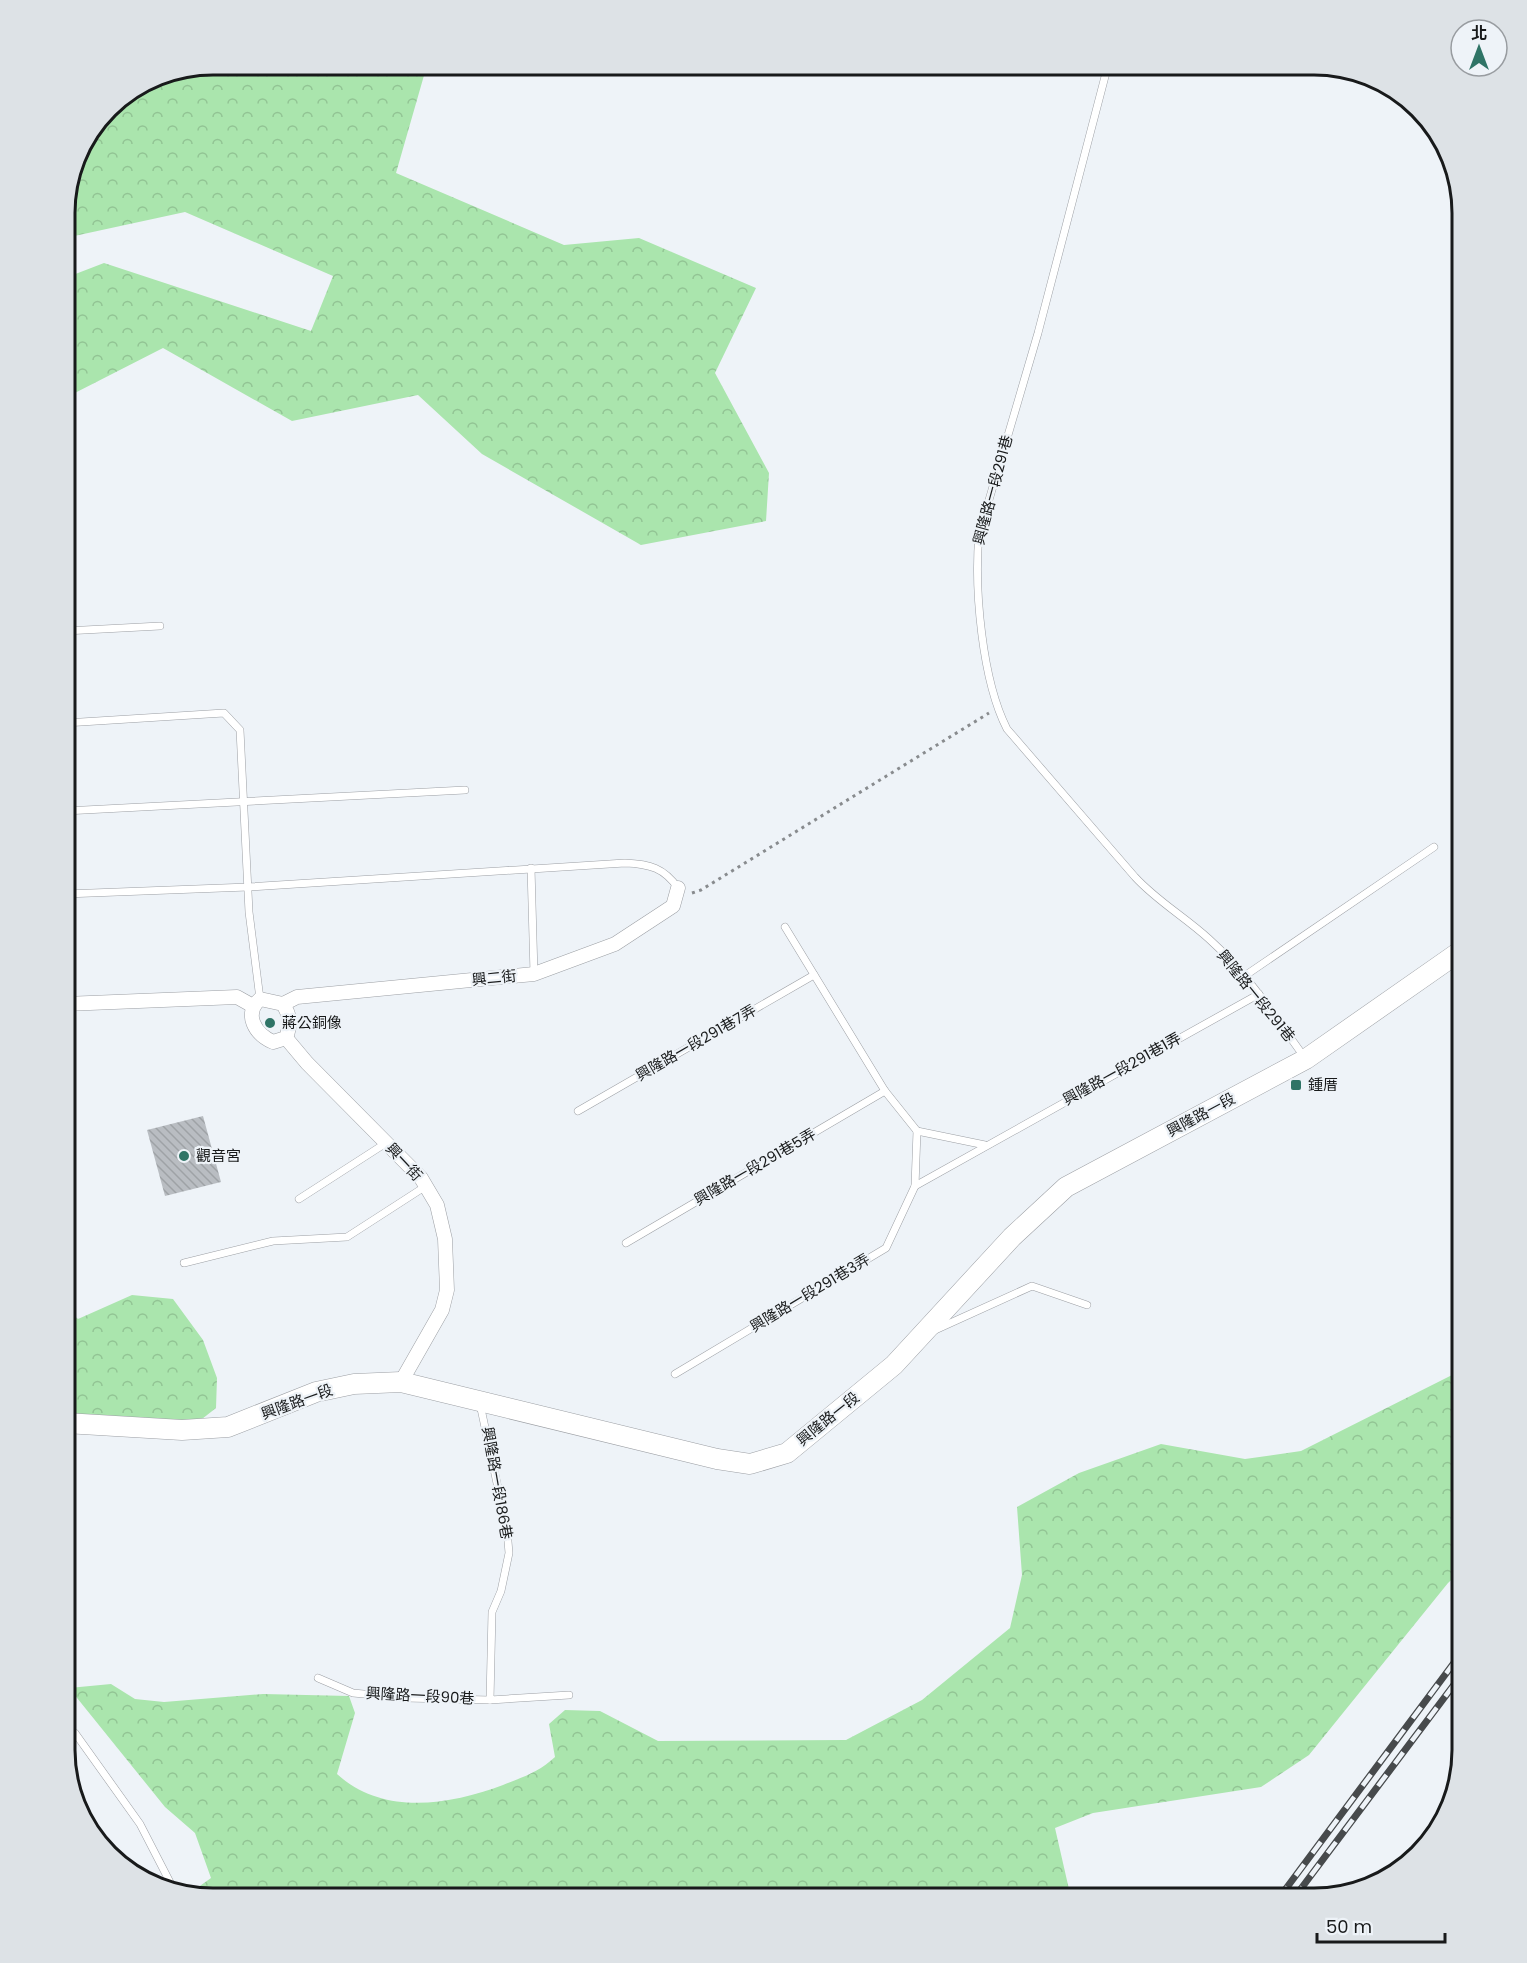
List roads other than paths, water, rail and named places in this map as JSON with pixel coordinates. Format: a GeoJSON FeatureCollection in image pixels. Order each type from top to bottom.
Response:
{"type":"FeatureCollection","features":[{"type":"Feature","properties":{"kind":"street","name":"興二街"},"geometry":{"type":"LineString","coordinates":[[283,1004],[297,997],[534,974],[615,944],[673,906],[677,892]]}},
{"type":"Feature","properties":{"kind":"street","name":"興隆路一段"},"geometry":{"type":"LineString","coordinates":[[75,1424],[182,1430],[228,1427],[316,1392],[354,1384],[401,1382],[717,1459],[750,1464],[787,1453],[894,1365],[1012,1237],[1066,1187],[1306,1059],[1452,958]]}},
{"type":"Feature","properties":{"kind":"street"},"geometry":{"type":"LineString","coordinates":[[75,1004],[237,998],[283,1004],[290,1015],[291,1025],[286,1038],[273,1042],[261,1036],[253,1024],[256,1002]]}},
{"type":"Feature","properties":{"kind":"street","name":"興一街"},"geometry":{"type":"LineString","coordinates":[[286,1038],[421,1178],[437,1205],[445,1239],[447,1290],[442,1310],[401,1382]]}},
{"type":"Feature","properties":{"kind":"lane","name":"興隆路一段291巷"},"geometry":{"type":"LineString","coordinates":[[1105,75],[1038,333],[978,534],[977,557],[982,628],[997,708],[1007,729],[1151,894],[1210,940],[1259,994],[1306,1059]]}},
{"type":"Feature","properties":{"kind":"lane"},"geometry":{"type":"LineString","coordinates":[[75,630],[160,626]]}},
{"type":"Feature","properties":{"kind":"lane"},"geometry":{"type":"LineString","coordinates":[[75,722],[224,713],[240,730],[256,1002]]}},
{"type":"Feature","properties":{"kind":"lane"},"geometry":{"type":"LineString","coordinates":[[75,811],[465,790]]}},
{"type":"Feature","properties":{"kind":"lane"},"geometry":{"type":"LineString","coordinates":[[1242,977],[1434,847]]}},
{"type":"Feature","properties":{"kind":"lane"},"geometry":{"type":"LineString","coordinates":[[75,894],[248,887],[625,862],[649,864],[668,874],[677,892]]}},
{"type":"Feature","properties":{"kind":"lane"},"geometry":{"type":"LineString","coordinates":[[531,868],[534,974]]}},
{"type":"Feature","properties":{"kind":"lane"},"geometry":{"type":"LineString","coordinates":[[785,927],[885,1091],[917,1131],[985,1145]]}},
{"type":"Feature","properties":{"kind":"lane","name":"興隆路一段291巷7弄"},"geometry":{"type":"LineString","coordinates":[[578,1111],[814,975]]}},
{"type":"Feature","properties":{"kind":"lane","name":"興隆路一段291巷1弄"},"geometry":{"type":"LineString","coordinates":[[915,1185],[1259,994]]}},
{"type":"Feature","properties":{"kind":"lane","name":"興隆路一段291巷5弄"},"geometry":{"type":"LineString","coordinates":[[626,1243],[885,1091]]}},
{"type":"Feature","properties":{"kind":"lane"},"geometry":{"type":"LineString","coordinates":[[915,1185],[917,1131]]}},
{"type":"Feature","properties":{"kind":"lane"},"geometry":{"type":"LineString","coordinates":[[299,1199],[386,1143]]}},
{"type":"Feature","properties":{"kind":"lane","name":"興隆路一段291巷3弄"},"geometry":{"type":"LineString","coordinates":[[675,1374],[886,1248],[915,1185]]}},
{"type":"Feature","properties":{"kind":"lane"},"geometry":{"type":"LineString","coordinates":[[184,1263],[273,1241],[347,1237],[426,1186]]}},
{"type":"Feature","properties":{"kind":"lane"},"geometry":{"type":"LineString","coordinates":[[922,1336],[1032,1286],[1087,1305]]}},
{"type":"Feature","properties":{"kind":"lane","name":"興隆路一段186巷"},"geometry":{"type":"LineString","coordinates":[[479,1402],[486,1422],[509,1553],[501,1591],[492,1612],[490,1700]]}},
{"type":"Feature","properties":{"kind":"lane","name":"興隆路一段90巷"},"geometry":{"type":"LineString","coordinates":[[318,1678],[353,1693],[406,1698],[490,1700]]}},
{"type":"Feature","properties":{"kind":"lane"},"geometry":{"type":"LineString","coordinates":[[490,1700],[569,1695]]}},
{"type":"Feature","properties":{"kind":"lane"},"geometry":{"type":"LineString","coordinates":[[75,1732],[140,1824],[170,1881]]}},
{"type":"Feature","properties":{"kind":"railway"},"geometry":{"type":"LineString","coordinates":[[1286,1888],[1452,1665]]}},
{"type":"Feature","properties":{"kind":"railway"},"geometry":{"type":"LineString","coordinates":[[1302,1888],[1452,1687]]}},
{"type":"Feature","properties":{"kind":"place","name":"蔣公銅像"},"geometry":{"type":"Point","coordinates":[270,1023]}},
{"type":"Feature","properties":{"kind":"place","name":"鍾厝"},"geometry":{"type":"Point","coordinates":[1296,1085]}},
{"type":"Feature","properties":{"kind":"place","name":"觀音宮"},"geometry":{"type":"Point","coordinates":[184,1156]}}]}
